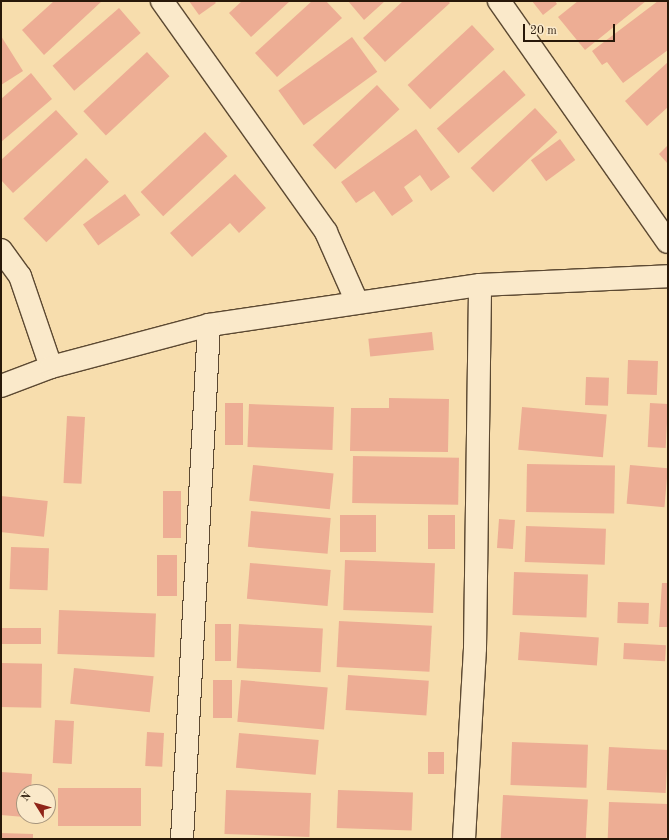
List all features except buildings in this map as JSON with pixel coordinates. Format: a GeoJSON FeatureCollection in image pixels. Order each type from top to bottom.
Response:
{"type":"FeatureCollection","features":[{"type":"Feature","properties":{"kind":"street"},"geometry":{"type":"LineString","coordinates":[[162,1],[326,232],[357,302]]}},
{"type":"Feature","properties":{"kind":"street"},"geometry":{"type":"LineString","coordinates":[[499,1],[668,242]]}},
{"type":"Feature","properties":{"kind":"street"},"geometry":{"type":"LineString","coordinates":[[1,250],[20,276],[51,367]]}},
{"type":"Feature","properties":{"kind":"street"},"geometry":{"type":"LineString","coordinates":[[1,386],[51,367],[209,325],[480,285],[668,276]]}},
{"type":"Feature","properties":{"kind":"street"},"geometry":{"type":"LineString","coordinates":[[464,839],[476,648],[480,285]]}},
{"type":"Feature","properties":{"kind":"street"},"geometry":{"type":"LineString","coordinates":[[182,839],[209,325]]}}]}
